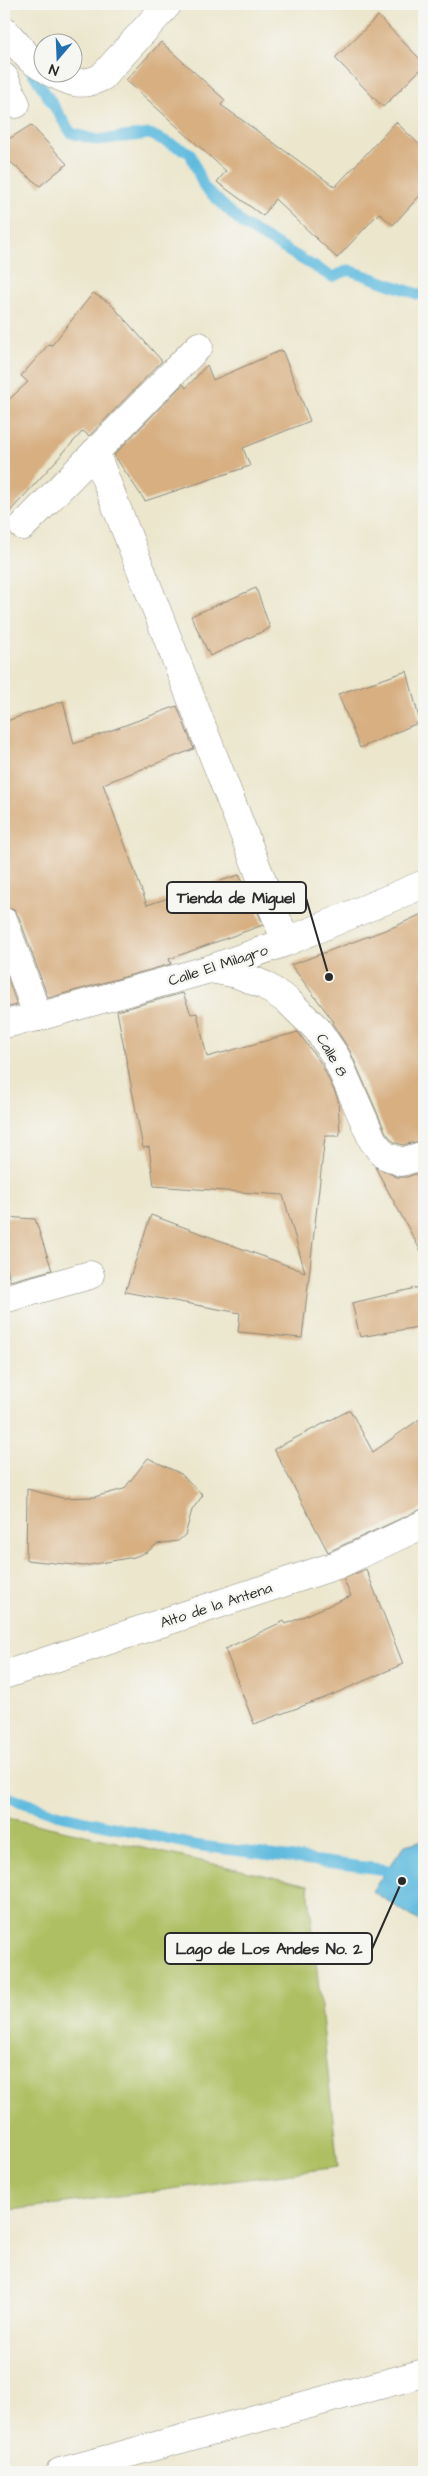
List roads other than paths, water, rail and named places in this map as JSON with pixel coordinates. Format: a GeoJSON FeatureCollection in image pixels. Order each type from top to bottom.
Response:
{"type":"FeatureCollection","features":[{"type":"Feature","properties":{"kind":"street"},"geometry":{"type":"LineString","coordinates":[[70,82],[88,84],[102,77],[168,4]]}},
{"type":"Feature","properties":{"kind":"street"},"geometry":{"type":"LineString","coordinates":[[4,30],[32,60]]}},
{"type":"Feature","properties":{"kind":"street"},"geometry":{"type":"LineString","coordinates":[[4,77],[16,104]]}},
{"type":"Feature","properties":{"kind":"street"},"geometry":{"type":"LineString","coordinates":[[23,526],[199,346]]}},
{"type":"Feature","properties":{"kind":"street"},"geometry":{"type":"LineString","coordinates":[[95,452],[286,942]]}},
{"type":"Feature","properties":{"kind":"street","name":"Calle El Milagro"},"geometry":{"type":"LineString","coordinates":[[4,1024],[38,1018],[210,970],[286,942],[424,884]]}},
{"type":"Feature","properties":{"kind":"street"},"geometry":{"type":"LineString","coordinates":[[4,922],[38,1018]]}},
{"type":"Feature","properties":{"kind":"street","name":"Calle 8"},"geometry":{"type":"LineString","coordinates":[[210,970],[237,974],[264,986],[288,1001],[316,1029],[336,1057],[373,1141],[384,1155],[402,1162],[424,1155]]}},
{"type":"Feature","properties":{"kind":"street"},"geometry":{"type":"LineString","coordinates":[[4,1299],[90,1275]]}},
{"type":"Feature","properties":{"kind":"street","name":"Alto de la Antena"},"geometry":{"type":"LineString","coordinates":[[4,1676],[337,1565],[424,1524]]}},
{"type":"Feature","properties":{"kind":"street"},"geometry":{"type":"LineString","coordinates":[[60,2472],[424,2373]]}},
{"type":"Feature","properties":{"kind":"water"},"geometry":{"type":"Polygon","coordinates":[[[424,1840],[424,1924],[372,1891],[405,1845],[424,1840]]]}},
{"type":"Feature","properties":{"kind":"waterway"},"geometry":{"type":"LineString","coordinates":[[29,67],[71,133],[97,140],[150,134],[190,153],[204,187],[244,225],[332,277],[349,270],[420,295]]}},
{"type":"Feature","properties":{"kind":"waterway"},"geometry":{"type":"LineString","coordinates":[[4,1796],[60,1815],[194,1845],[388,1870]]}},
{"type":"Feature","properties":{"kind":"place","name":"Tienda de Miguel"},"geometry":{"type":"Point","coordinates":[329,977]}},
{"type":"Feature","properties":{"kind":"place","name":"Lago de Los Andes No. 2"},"geometry":{"type":"Point","coordinates":[402,1881]}}]}
